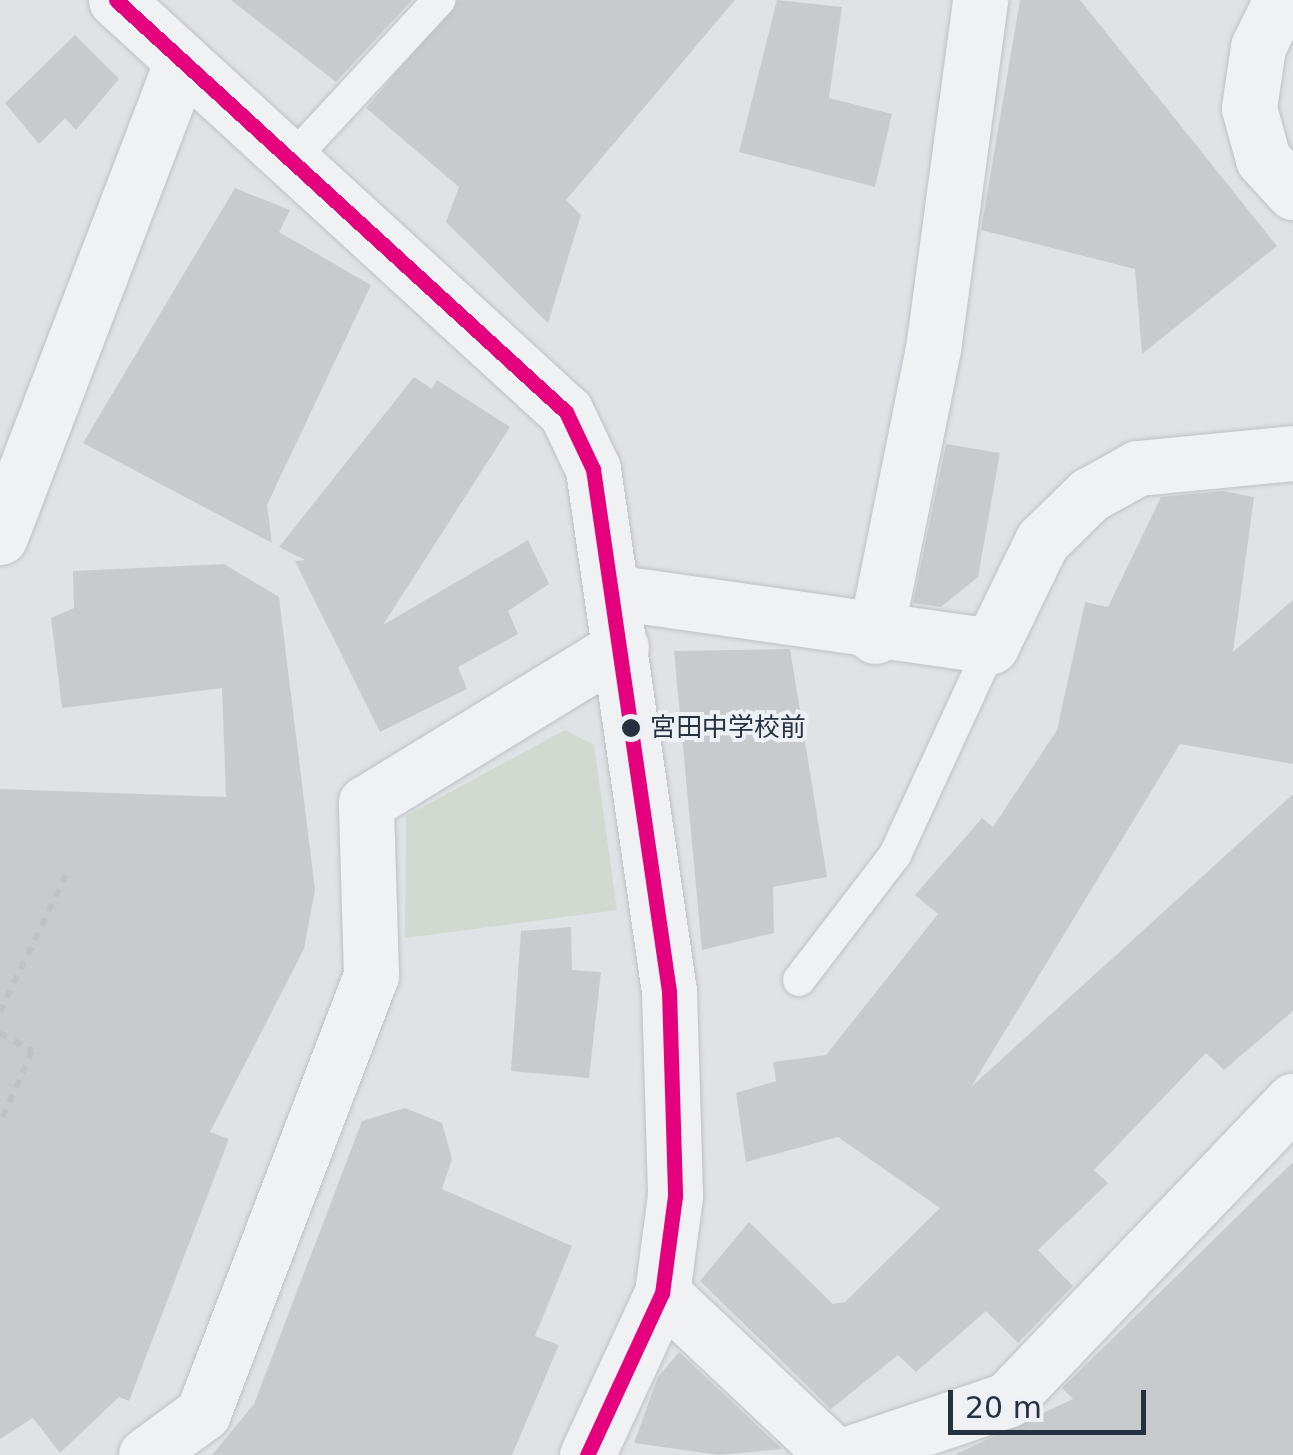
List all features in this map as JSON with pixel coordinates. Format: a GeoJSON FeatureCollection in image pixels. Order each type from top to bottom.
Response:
{"type":"FeatureCollection","features":[{"type":"Feature","properties":{"kind":"street"},"geometry":{"type":"LineString","coordinates":[[116,0],[566,412],[593,470],[669,991],[675,1196],[662,1292],[587,1455]]}},
{"type":"Feature","properties":{"kind":"street"},"geometry":{"type":"LineString","coordinates":[[875,636],[933,349],[980,0]]}},
{"type":"Feature","properties":{"kind":"street"},"geometry":{"type":"LineString","coordinates":[[1281,0],[1258,46],[1249,108],[1263,158],[1293,192]]}},
{"type":"Feature","properties":{"kind":"street"},"geometry":{"type":"LineString","coordinates":[[0,537],[182,60]]}},
{"type":"Feature","properties":{"kind":"street"},"geometry":{"type":"LineString","coordinates":[[613,592],[875,636],[991,646],[1042,541],[1089,495],[1138,468],[1293,453]]}},
{"type":"Feature","properties":{"kind":"street"},"geometry":{"type":"LineString","coordinates":[[146,1455],[203,1413],[371,975],[366,803],[621,647]]}},
{"type":"Feature","properties":{"kind":"street"},"geometry":{"type":"LineString","coordinates":[[845,1455],[1007,1400],[1293,1100]]}},
{"type":"Feature","properties":{"kind":"street"},"geometry":{"type":"LineString","coordinates":[[662,1292],[834,1455]]}},
{"type":"Feature","properties":{"kind":"lane"},"geometry":{"type":"LineString","coordinates":[[292,158],[439,0]]}},
{"type":"Feature","properties":{"kind":"lane"},"geometry":{"type":"LineString","coordinates":[[799,980],[895,855],[991,646]]}},
{"type":"Feature","properties":{"kind":"path"},"geometry":{"type":"LineString","coordinates":[[0,1012],[66,875]]}},
{"type":"Feature","properties":{"kind":"path"},"geometry":{"type":"LineString","coordinates":[[0,1033],[32,1051],[0,1123]]}},
{"type":"Feature","properties":{"kind":"shaded area"},"geometry":{"type":"Polygon","coordinates":[[[565,730],[594,745],[617,910],[405,938],[406,816],[565,730]]]}},
{"type":"Feature","properties":{"kind":"building"},"geometry":{"type":"Polygon","coordinates":[[[231,0],[412,0],[336,82],[231,0]]]}},
{"type":"Feature","properties":{"kind":"building"},"geometry":{"type":"Polygon","coordinates":[[[458,0],[735,0],[566,200],[581,215],[548,323],[446,222],[459,187],[366,108],[458,0]]]}},
{"type":"Feature","properties":{"kind":"building"},"geometry":{"type":"Polygon","coordinates":[[[777,0],[842,7],[829,98],[892,114],[875,187],[739,152],[777,0]]]}},
{"type":"Feature","properties":{"kind":"building"},"geometry":{"type":"Polygon","coordinates":[[[1020,0],[1080,0],[1277,246],[1142,354],[1135,269],[981,230],[1020,0]]]}},
{"type":"Feature","properties":{"kind":"building"},"geometry":{"type":"Polygon","coordinates":[[[75,35],[119,79],[76,130],[65,118],[39,144],[5,103],[75,35]]]}},
{"type":"Feature","properties":{"kind":"building"},"geometry":{"type":"Polygon","coordinates":[[[235,188],[290,210],[279,232],[371,285],[267,505],[272,543],[83,443],[235,188]]]}},
{"type":"Feature","properties":{"kind":"building"},"geometry":{"type":"Polygon","coordinates":[[[414,377],[432,389],[437,380],[510,427],[383,625],[528,540],[549,584],[508,611],[518,634],[458,667],[467,689],[380,732],[295,561],[305,560],[279,547],[414,377]]]}},
{"type":"Feature","properties":{"kind":"building"},"geometry":{"type":"Polygon","coordinates":[[[946,444],[1000,453],[978,577],[941,607],[913,603],[946,444]]]}},
{"type":"Feature","properties":{"kind":"building"},"geometry":{"type":"Polygon","coordinates":[[[1223,491],[1254,497],[1233,652],[1293,600],[1293,764],[1180,744],[971,1087],[1293,794],[1293,1011],[1224,1070],[1206,1053],[1094,1170],[1108,1183],[1038,1250],[1073,1286],[1018,1343],[986,1311],[916,1372],[898,1355],[831,1409],[700,1281],[749,1222],[833,1304],[845,1302],[940,1208],[838,1137],[746,1162],[736,1093],[776,1081],[773,1062],[826,1055],[938,914],[915,895],[982,818],[993,827],[1057,730],[1085,602],[1108,607],[1161,497],[1223,491]]]}},
{"type":"Feature","properties":{"kind":"building"},"geometry":{"type":"Polygon","coordinates":[[[224,564],[279,597],[315,890],[304,949],[210,1132],[229,1139],[129,1401],[119,1397],[60,1453],[33,1418],[0,1439],[0,789],[226,797],[222,688],[62,708],[51,618],[74,608],[73,571],[224,564]]]}},
{"type":"Feature","properties":{"kind":"building"},"geometry":{"type":"Polygon","coordinates":[[[790,649],[827,877],[773,887],[774,933],[702,950],[674,651],[790,649]]]}},
{"type":"Feature","properties":{"kind":"building"},"geometry":{"type":"Polygon","coordinates":[[[571,927],[572,970],[601,972],[589,1078],[511,1071],[521,931],[571,927]]]}},
{"type":"Feature","properties":{"kind":"building"},"geometry":{"type":"Polygon","coordinates":[[[405,1108],[442,1123],[452,1159],[442,1189],[572,1246],[535,1336],[559,1345],[512,1455],[212,1455],[254,1404],[362,1121],[405,1108]]]}},
{"type":"Feature","properties":{"kind":"building"},"geometry":{"type":"Polygon","coordinates":[[[1293,1162],[1293,1455],[954,1455],[1073,1399],[1062,1388],[1293,1162]]]}},
{"type":"Feature","properties":{"kind":"building"},"geometry":{"type":"Polygon","coordinates":[[[679,1352],[782,1449],[719,1455],[634,1443],[658,1377],[679,1352]]]}},
{"type":"Feature","properties":{"kind":"transit line"},"geometry":{"type":"LineString","coordinates":[[116,0],[566,412],[593,469],[669,991],[675,1196],[662,1293],[587,1455]]}},
{"type":"Feature","properties":{"kind":"place","name":"宮田中学校前"},"geometry":{"type":"Point","coordinates":[631,728]}}]}
